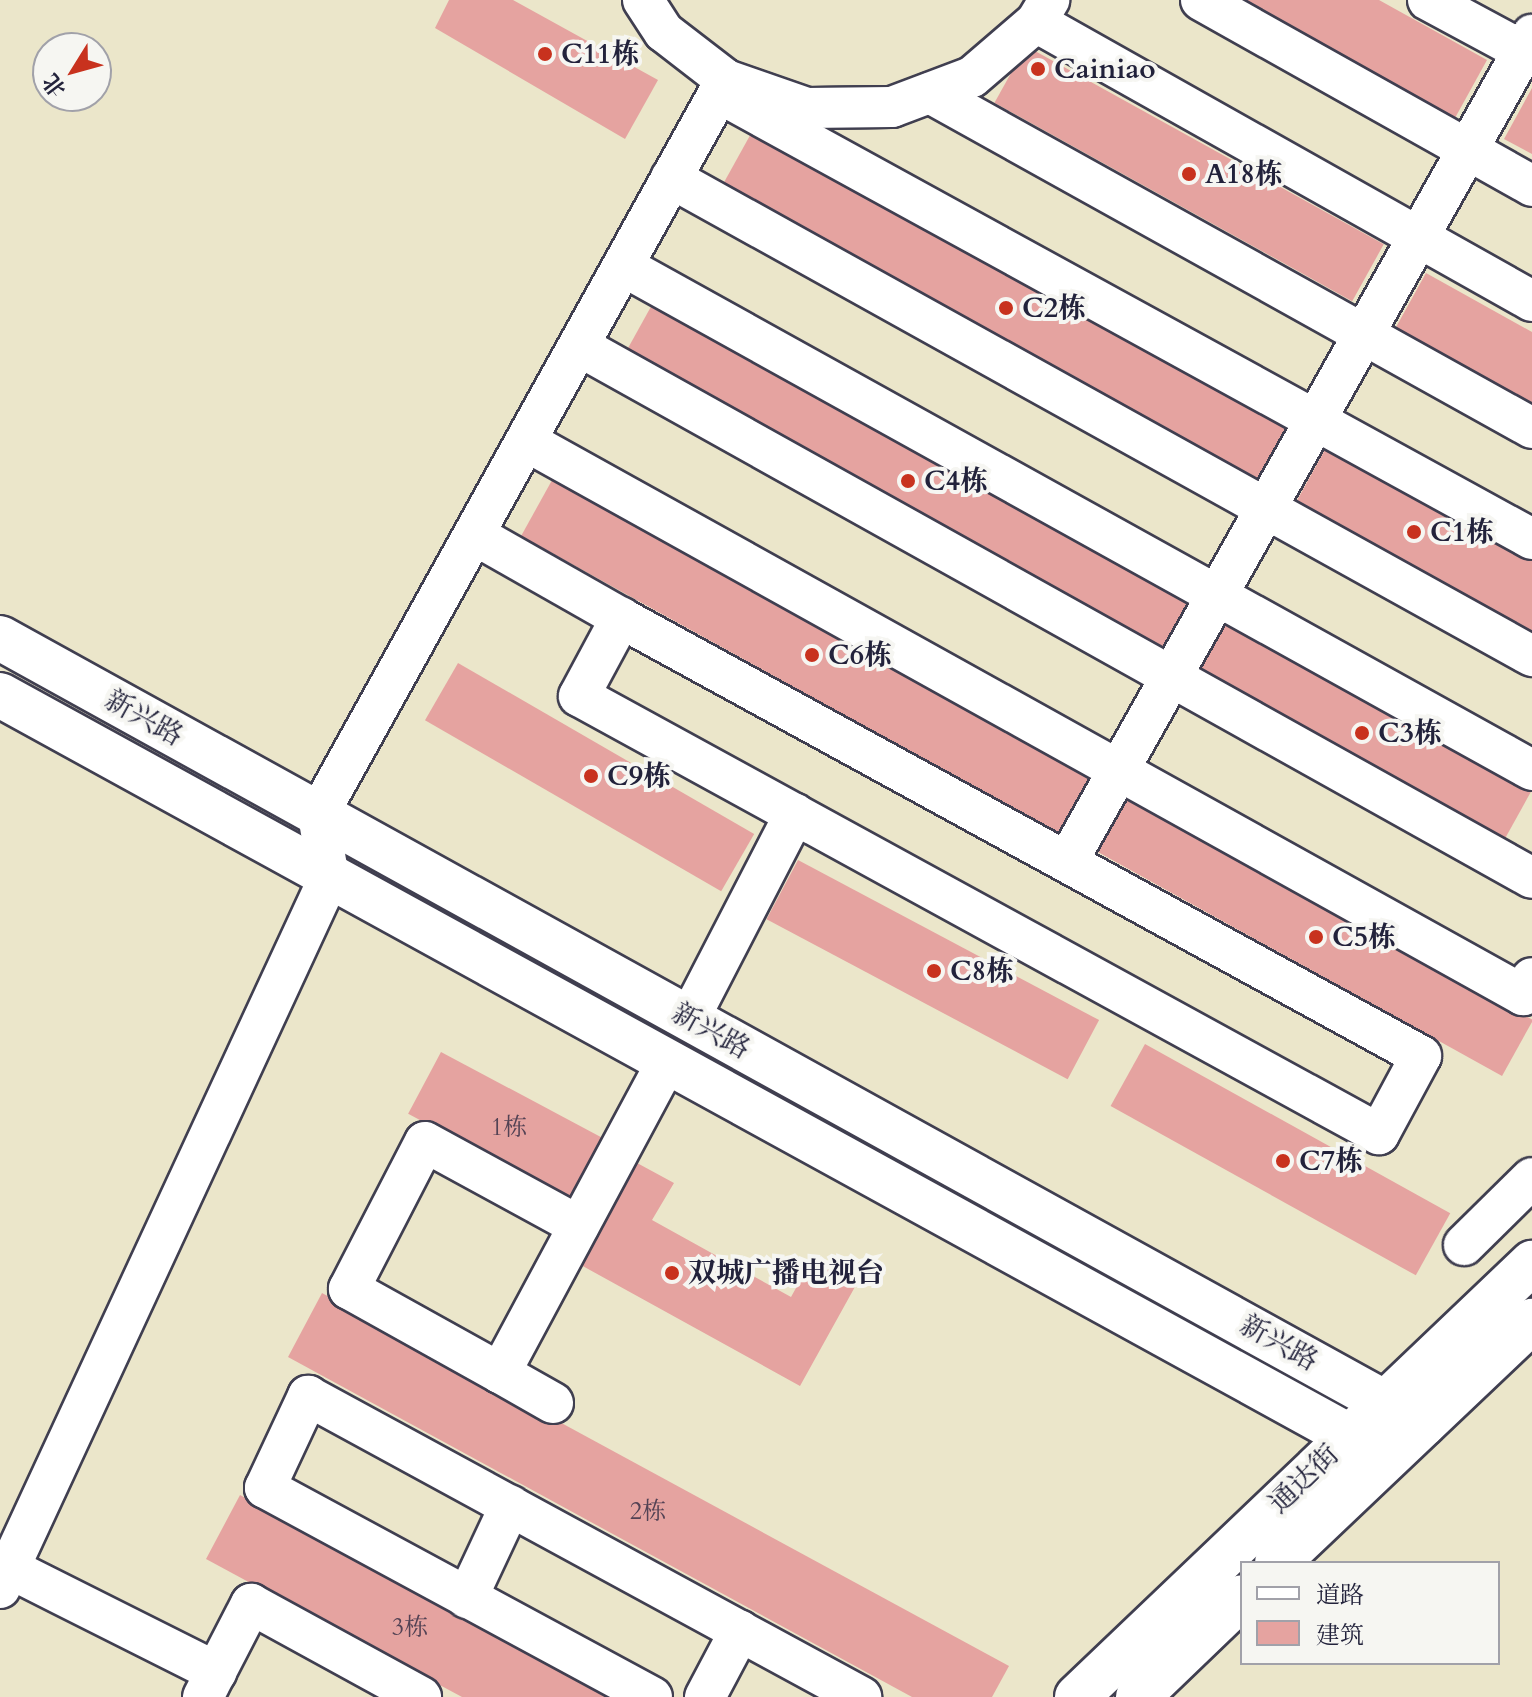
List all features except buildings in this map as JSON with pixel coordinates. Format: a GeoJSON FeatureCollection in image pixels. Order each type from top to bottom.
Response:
{"type":"FeatureCollection","features":[{"type":"Feature","properties":{"kind":"main road","name":"新兴路"},"geometry":{"type":"LineString","coordinates":[[0,638],[324,848],[667,1062],[1387,1457]]}},
{"type":"Feature","properties":{"kind":"main road","name":"新兴路"},"geometry":{"type":"LineString","coordinates":[[0,695],[689,1019],[1423,1424]]}},
{"type":"Feature","properties":{"kind":"main road","name":"通达街"},"geometry":{"type":"LineString","coordinates":[[1077,1697],[1532,1263]]}},
{"type":"Feature","properties":{"kind":"main road","name":"通达街"},"geometry":{"type":"LineString","coordinates":[[1279,1561],[1532,1321]]}},
{"type":"Feature","properties":{"kind":"main road"},"geometry":{"type":"LineString","coordinates":[[1138,1697],[1240,1599]]}},
{"type":"Feature","properties":{"kind":"street"},"geometry":{"type":"LineString","coordinates":[[643,0],[664,32],[722,86],[1532,539]]}},
{"type":"Feature","properties":{"kind":"street"},"geometry":{"type":"LineString","coordinates":[[1201,0],[1532,186]]}},
{"type":"Feature","properties":{"kind":"street"},"geometry":{"type":"LineString","coordinates":[[1067,862],[1467,150],[1529,47],[1428,0]]}},
{"type":"Feature","properties":{"kind":"street"},"geometry":{"type":"LineString","coordinates":[[722,86],[807,108],[892,107],[972,77],[1042,11],[1418,238],[1532,301]]}},
{"type":"Feature","properties":{"kind":"street"},"geometry":{"type":"LineString","coordinates":[[421,1697],[251,1604],[209,1684],[5,1578],[324,848],[475,535],[722,86]]}},
{"type":"Feature","properties":{"kind":"street"},"geometry":{"type":"LineString","coordinates":[[930,93],[1532,428]]}},
{"type":"Feature","properties":{"kind":"street"},"geometry":{"type":"LineString","coordinates":[[671,178],[1532,656]]}},
{"type":"Feature","properties":{"kind":"street"},"geometry":{"type":"LineString","coordinates":[[623,266],[1532,770]]}},
{"type":"Feature","properties":{"kind":"street"},"geometry":{"type":"LineString","coordinates":[[579,346],[1532,878]]}},
{"type":"Feature","properties":{"kind":"street"},"geometry":{"type":"LineString","coordinates":[[526,441],[1120,768],[1523,995],[1532,978]]}},
{"type":"Feature","properties":{"kind":"street"},"geometry":{"type":"LineString","coordinates":[[475,535],[1421,1056],[1379,1134],[579,696],[621,618]]}},
{"type":"Feature","properties":{"kind":"street"},"geometry":{"type":"LineString","coordinates":[[689,1019],[795,814]]}},
{"type":"Feature","properties":{"kind":"street"},"geometry":{"type":"LineString","coordinates":[[500,1373],[667,1062]]}},
{"type":"Feature","properties":{"kind":"street"},"geometry":{"type":"LineString","coordinates":[[553,1403],[349,1289],[425,1142],[579,1226]]}},
{"type":"Feature","properties":{"kind":"street"},"geometry":{"type":"LineString","coordinates":[[1464,1245],[1532,1178]]}},
{"type":"Feature","properties":{"kind":"street"},"geometry":{"type":"LineString","coordinates":[[652,1697],[265,1488],[308,1396],[861,1697]]}},
{"type":"Feature","properties":{"kind":"street"},"geometry":{"type":"LineString","coordinates":[[467,1598],[510,1506]]}},
{"type":"Feature","properties":{"kind":"street"},"geometry":{"type":"LineString","coordinates":[[705,1697],[740,1631]]}},
{"type":"Feature","properties":{"kind":"place","name":"C11栋"},"geometry":{"type":"Point","coordinates":[545,54]}},
{"type":"Feature","properties":{"kind":"place","name":"Cainiao"},"geometry":{"type":"Point","coordinates":[1038,69]}},
{"type":"Feature","properties":{"kind":"place","name":"A18栋"},"geometry":{"type":"Point","coordinates":[1189,174]}},
{"type":"Feature","properties":{"kind":"place","name":"C2栋"},"geometry":{"type":"Point","coordinates":[1006,308]}},
{"type":"Feature","properties":{"kind":"place","name":"C4栋"},"geometry":{"type":"Point","coordinates":[908,481]}},
{"type":"Feature","properties":{"kind":"place","name":"C1栋"},"geometry":{"type":"Point","coordinates":[1414,532]}},
{"type":"Feature","properties":{"kind":"place","name":"C6栋"},"geometry":{"type":"Point","coordinates":[812,655]}},
{"type":"Feature","properties":{"kind":"place","name":"C3栋"},"geometry":{"type":"Point","coordinates":[1362,733]}},
{"type":"Feature","properties":{"kind":"place","name":"C9栋"},"geometry":{"type":"Point","coordinates":[591,776]}},
{"type":"Feature","properties":{"kind":"place","name":"C5栋"},"geometry":{"type":"Point","coordinates":[1316,937]}},
{"type":"Feature","properties":{"kind":"place","name":"C8栋"},"geometry":{"type":"Point","coordinates":[934,971]}},
{"type":"Feature","properties":{"kind":"place","name":"C7栋"},"geometry":{"type":"Point","coordinates":[1283,1161]}},
{"type":"Feature","properties":{"kind":"place","name":"双城广播电视台"},"geometry":{"type":"Point","coordinates":[672,1273]}}]}
